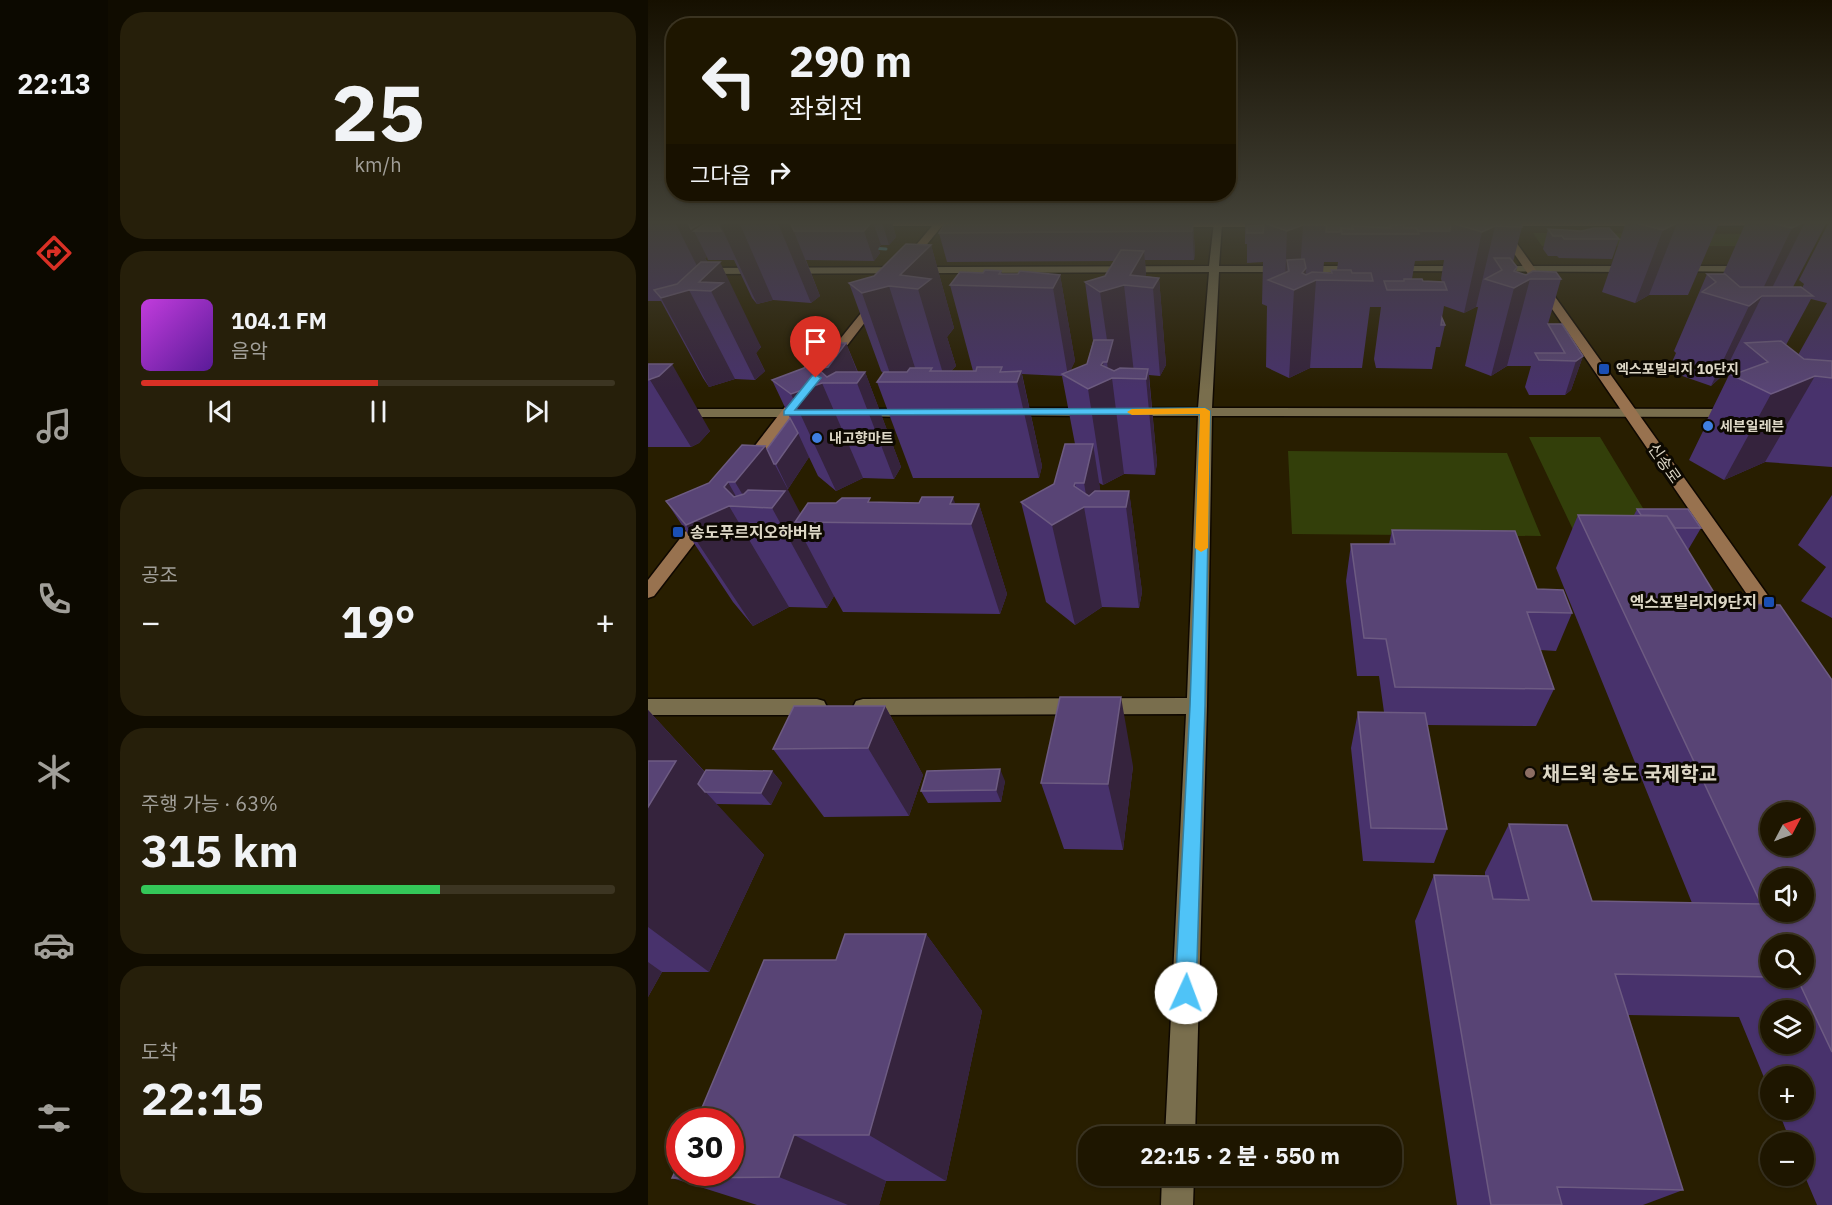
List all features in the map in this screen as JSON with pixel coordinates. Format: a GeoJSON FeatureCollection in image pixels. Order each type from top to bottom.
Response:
{"type":"FeatureCollection","features":[{"type":"Feature","properties":{"kind":"street"},"geometry":{"type":"LineString","coordinates":[[854,278],[945,278]]}},
{"type":"Feature","properties":{"kind":"street"},"geometry":{"type":"LineString","coordinates":[[1180,1126],[1197,706],[1205,411],[1214,278]]}},
{"type":"Feature","properties":{"kind":"street","name":"신송로"},"geometry":{"type":"LineString","coordinates":[[1536,278],[1785,634]]}},
{"type":"Feature","properties":{"kind":"street"},"geometry":{"type":"LineString","coordinates":[[823,369],[893,280]]}},
{"type":"Feature","properties":{"kind":"street"},"geometry":{"type":"LineString","coordinates":[[736,479],[809,387]]}},
{"type":"Feature","properties":{"kind":"street"},"geometry":{"type":"LineString","coordinates":[[847,413],[931,412]]}},
{"type":"Feature","properties":{"kind":"street"},"geometry":{"type":"LineString","coordinates":[[990,412],[1749,413]]}},
{"type":"Feature","properties":{"kind":"street"},"geometry":{"type":"LineString","coordinates":[[648,413],[824,413]]}},
{"type":"Feature","properties":{"kind":"street"},"geometry":{"type":"LineString","coordinates":[[648,592],[714,507]]}},
{"type":"Feature","properties":{"kind":"street"},"geometry":{"type":"LineString","coordinates":[[648,707],[1197,706]]}},
{"type":"Feature","properties":{"kind":"street"},"geometry":{"type":"LineString","coordinates":[[1177,1205],[1178,1186]]}},
{"type":"Feature","properties":{"kind":"green space"},"geometry":{"type":"Polygon","coordinates":[[[1529,437],[1600,437],[1661,538],[1577,538],[1529,437]]]}},
{"type":"Feature","properties":{"kind":"green space"},"geometry":{"type":"Polygon","coordinates":[[[1288,451],[1507,453],[1541,536],[1292,534],[1288,451]]]}},
{"type":"Feature","properties":{"kind":"building"},"geometry":{"type":"Polygon","coordinates":[[[683,278],[703,278],[699,282],[723,283],[711,291],[689,290],[661,298],[654,290],[677,284],[683,278]]]}},
{"type":"Feature","properties":{"kind":"building"},"geometry":{"type":"Polygon","coordinates":[[[866,278],[931,279],[918,289],[889,286],[862,293],[849,283],[866,278]]]}},
{"type":"Feature","properties":{"kind":"building"},"geometry":{"type":"Polygon","coordinates":[[[955,278],[1058,278],[1053,288],[950,285],[955,278]]]}},
{"type":"Feature","properties":{"kind":"building"},"geometry":{"type":"Polygon","coordinates":[[[1098,278],[1159,278],[1153,288],[1124,285],[1100,292],[1085,282],[1098,278]]]}},
{"type":"Feature","properties":{"kind":"building"},"geometry":{"type":"Polygon","coordinates":[[[1372,278],[1373,281],[1316,280],[1294,290],[1268,280],[1372,278]]]}},
{"type":"Feature","properties":{"kind":"building"},"geometry":{"type":"Polygon","coordinates":[[[1560,278],[1561,279],[1530,279],[1514,288],[1485,279],[1560,278]]]}},
{"type":"Feature","properties":{"kind":"building"},"geometry":{"type":"Polygon","coordinates":[[[1712,278],[1730,278],[1740,287],[1801,287],[1813,296],[1762,296],[1749,306],[1702,292],[1716,282],[1712,278]]]}},
{"type":"Feature","properties":{"kind":"building"},"geometry":{"type":"Polygon","coordinates":[[[1404,279],[1444,282],[1447,290],[1387,290],[1384,281],[1404,281],[1404,279]]]}},
{"type":"Feature","properties":{"kind":"building"},"geometry":{"type":"Polygon","coordinates":[[[1548,324],[1562,324],[1583,356],[1576,361],[1539,360],[1535,353],[1565,353],[1548,324]]]}},
{"type":"Feature","properties":{"kind":"building"},"geometry":{"type":"Polygon","coordinates":[[[1094,340],[1113,340],[1107,362],[1101,365],[1114,371],[1120,368],[1148,369],[1146,379],[1112,378],[1088,389],[1062,374],[1087,364],[1094,340]]]}},
{"type":"Feature","properties":{"kind":"building"},"geometry":{"type":"Polygon","coordinates":[[[1781,341],[1804,359],[1832,361],[1832,378],[1815,376],[1771,394],[1732,375],[1768,362],[1745,343],[1781,341]]]}},
{"type":"Feature","properties":{"kind":"building"},"geometry":{"type":"Polygon","coordinates":[[[824,343],[846,343],[828,367],[818,369],[827,377],[836,372],[865,372],[857,383],[822,383],[791,394],[772,380],[804,368],[824,343]]]}},
{"type":"Feature","properties":{"kind":"building"},"geometry":{"type":"Polygon","coordinates":[[[648,364],[672,364],[659,376],[648,380],[648,364]]]}},
{"type":"Feature","properties":{"kind":"building"},"geometry":{"type":"Polygon","coordinates":[[[977,367],[1002,367],[1000,372],[1021,371],[1017,382],[877,382],[884,372],[907,372],[910,368],[932,368],[930,371],[976,371],[977,367]]]}},
{"type":"Feature","properties":{"kind":"building"},"geometry":{"type":"Polygon","coordinates":[[[790,418],[798,433],[774,464],[767,449],[790,418]]]}},
{"type":"Feature","properties":{"kind":"building"},"geometry":{"type":"Polygon","coordinates":[[[1065,444],[1093,444],[1084,483],[1075,483],[1074,486],[1089,496],[1095,491],[1129,491],[1126,507],[1084,507],[1052,525],[1021,502],[1054,484],[1065,444]]]}},
{"type":"Feature","properties":{"kind":"building"},"geometry":{"type":"Polygon","coordinates":[[[742,445],[765,446],[735,482],[728,482],[724,487],[734,497],[748,490],[785,491],[772,508],[729,506],[686,525],[666,501],[709,483],[742,445]]]}},
{"type":"Feature","properties":{"kind":"building"},"geometry":{"type":"Polygon","coordinates":[[[922,497],[953,497],[950,504],[979,504],[971,524],[795,522],[808,503],[836,503],[842,498],[870,498],[868,502],[919,503],[922,497]]]}},
{"type":"Feature","properties":{"kind":"building"},"geometry":{"type":"Polygon","coordinates":[[[1637,509],[1688,509],[1701,528],[1675,528],[1667,516],[1641,515],[1637,509]]]}},
{"type":"Feature","properties":{"kind":"building"},"geometry":{"type":"Polygon","coordinates":[[[1578,515],[1667,516],[1721,604],[1780,605],[1832,680],[1832,1052],[1814,1014],[1814,1000],[1807,1000],[1802,988],[1814,988],[1814,934],[1760,934],[1760,977],[1615,974],[1683,1190],[1557,1187],[1562,1205],[1491,1205],[1434,875],[1488,876],[1493,899],[1529,900],[1509,824],[1567,825],[1592,901],[1760,904],[1760,922],[1814,922],[1814,868],[1760,868],[1760,902],[1578,515]]]}},
{"type":"Feature","properties":{"kind":"building"},"geometry":{"type":"Polygon","coordinates":[[[1392,530],[1515,531],[1537,589],[1563,590],[1572,613],[1527,612],[1554,689],[1395,687],[1386,639],[1364,638],[1351,544],[1395,544],[1392,530]]]}},
{"type":"Feature","properties":{"kind":"building"},"geometry":{"type":"Polygon","coordinates":[[[1060,697],[1121,697],[1108,784],[1041,783],[1060,697]]]}},
{"type":"Feature","properties":{"kind":"building"},"geometry":{"type":"Polygon","coordinates":[[[794,706],[885,706],[868,748],[773,749],[794,706]]]}},
{"type":"Feature","properties":{"kind":"building"},"geometry":{"type":"Polygon","coordinates":[[[1358,712],[1425,713],[1447,829],[1371,828],[1358,712]]]}},
{"type":"Feature","properties":{"kind":"building"},"geometry":{"type":"Polygon","coordinates":[[[648,761],[676,761],[648,807],[648,761]]]}},
{"type":"Feature","properties":{"kind":"building"},"geometry":{"type":"Polygon","coordinates":[[[1000,769],[996,790],[921,791],[927,771],[1000,769]]]}},
{"type":"Feature","properties":{"kind":"building"},"geometry":{"type":"Polygon","coordinates":[[[706,770],[772,771],[761,793],[705,792],[698,784],[706,770]]]}},
{"type":"Feature","properties":{"kind":"building"},"geometry":{"type":"Polygon","coordinates":[[[845,934],[926,934],[869,1135],[794,1135],[779,1177],[744,1177],[744,1108],[702,1108],[764,960],[836,960],[845,934]]]}},
{"type":"Feature","properties":{"kind":"slow traffic"},"geometry":{"type":"LineString","coordinates":[[1132,412],[1205,411],[1201,548]]}},
{"type":"Feature","properties":{"kind":"place","name":"엑스포빌리지 10단지"},"geometry":{"type":"Point","coordinates":[1604,369]}},
{"type":"Feature","properties":{"kind":"place","name":"세븐일레븐"},"geometry":{"type":"Point","coordinates":[1708,426]}},
{"type":"Feature","properties":{"kind":"place","name":"내고향마트"},"geometry":{"type":"Point","coordinates":[817,438]}},
{"type":"Feature","properties":{"kind":"place","name":"송도푸르지오하버뷰"},"geometry":{"type":"Point","coordinates":[678,532]}},
{"type":"Feature","properties":{"kind":"place","name":"엑스포빌리지9단지"},"geometry":{"type":"Point","coordinates":[1769,602]}},
{"type":"Feature","properties":{"kind":"place","name":"채드윅 송도 국제학교"},"geometry":{"type":"Point","coordinates":[1530,773]}},
{"type":"Feature","properties":{"kind":"route"},"geometry":{"type":"LineString","coordinates":[[816,378],[788,413],[1205,411],[1186,993]]}}]}
